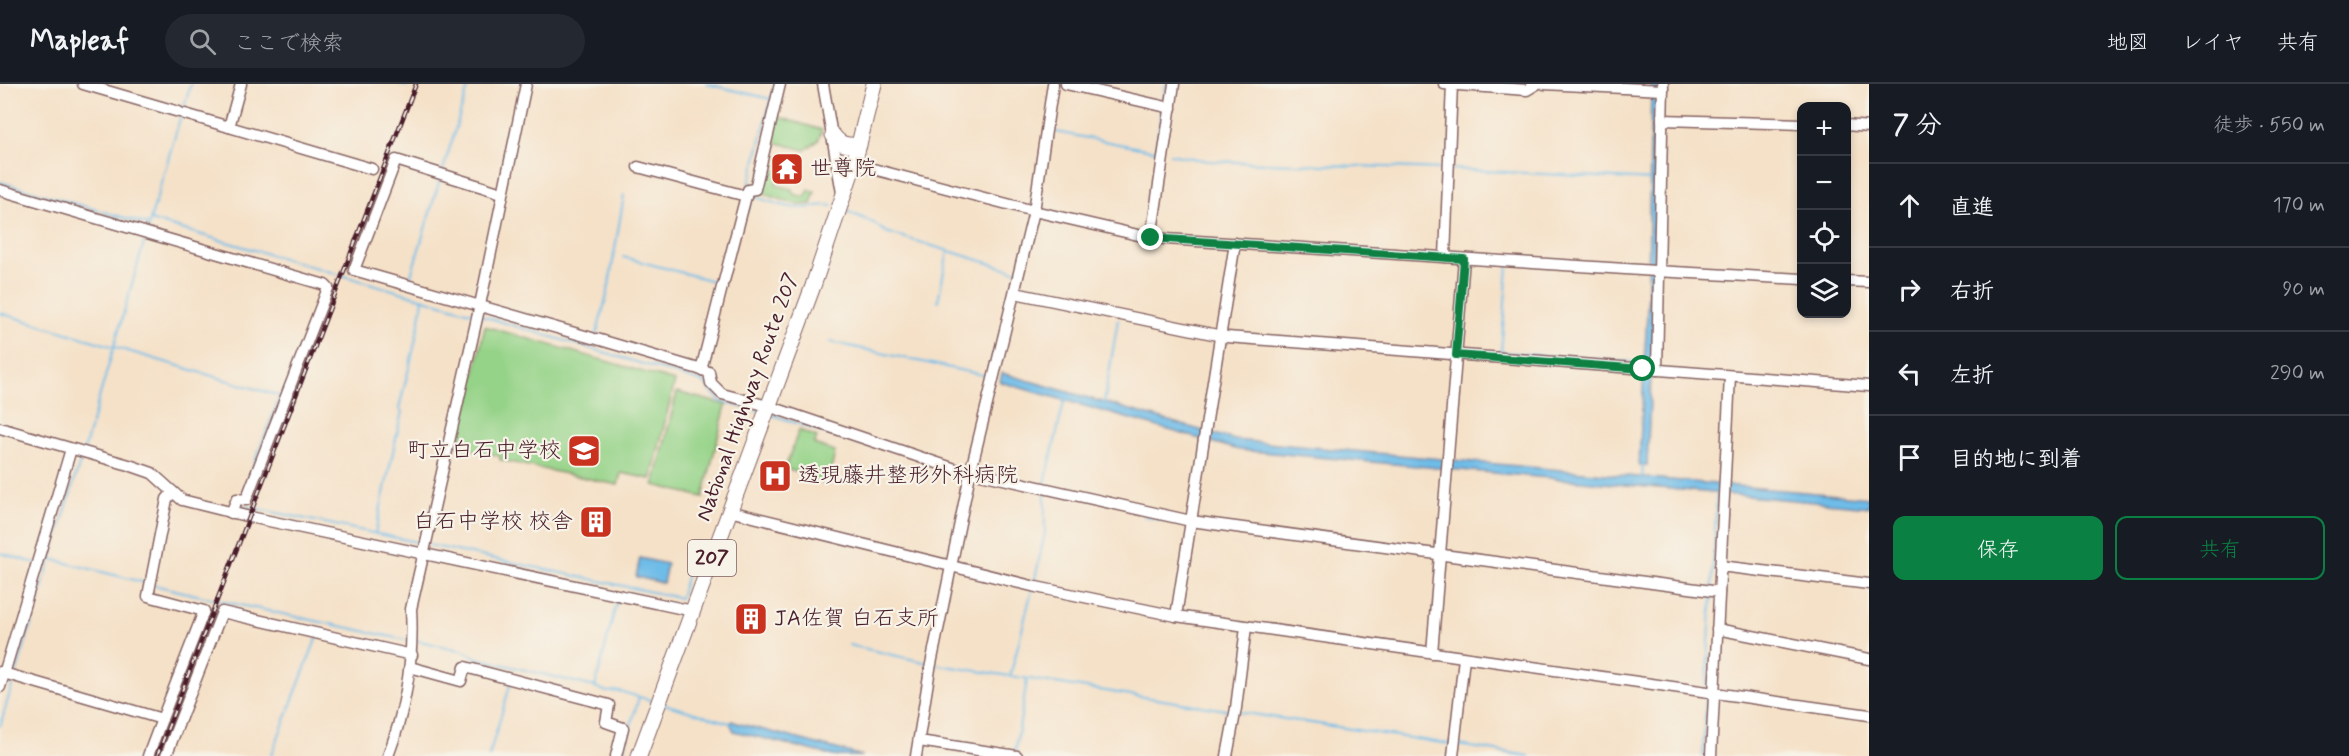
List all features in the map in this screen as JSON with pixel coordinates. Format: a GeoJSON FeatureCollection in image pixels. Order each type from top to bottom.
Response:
{"type":"FeatureCollection","features":[{"type":"Feature","properties":{"kind":"highway","name":"National Highway Route 207"},"geometry":{"type":"LineString","coordinates":[[639,756],[841,206],[874,84]]}},
{"type":"Feature","properties":{"kind":"highway"},"geometry":{"type":"LineString","coordinates":[[833,135],[839,143],[848,146],[859,145]]}},
{"type":"Feature","properties":{"kind":"street"},"geometry":{"type":"LineString","coordinates":[[83,84],[372,169]]}},
{"type":"Feature","properties":{"kind":"street"},"geometry":{"type":"LineString","coordinates":[[229,127],[241,84]]}},
{"type":"Feature","properties":{"kind":"street"},"geometry":{"type":"LineString","coordinates":[[388,756],[399,724],[412,655],[411,609],[479,311],[526,84]]}},
{"type":"Feature","properties":{"kind":"street"},"geometry":{"type":"LineString","coordinates":[[780,84],[755,189],[748,190],[746,196],[723,284],[704,371],[711,383],[722,394],[766,411],[966,473],[976,473],[1044,488],[1191,525],[1714,591]]}},
{"type":"Feature","properties":{"kind":"street"},"geometry":{"type":"LineString","coordinates":[[824,84],[833,135],[841,206]]}},
{"type":"Feature","properties":{"kind":"street"},"geometry":{"type":"LineString","coordinates":[[916,756],[931,664],[952,566],[966,473],[994,378],[1034,211],[1053,84]]}},
{"type":"Feature","properties":{"kind":"street"},"geometry":{"type":"LineString","coordinates":[[1066,84],[1165,106]]}},
{"type":"Feature","properties":{"kind":"street"},"geometry":{"type":"LineString","coordinates":[[1151,238],[1165,106],[1174,84]]}},
{"type":"Feature","properties":{"kind":"street"},"geometry":{"type":"LineString","coordinates":[[1445,257],[1450,84],[1527,90],[1537,84]]}},
{"type":"Feature","properties":{"kind":"street"},"geometry":{"type":"LineString","coordinates":[[1544,84],[1659,88],[1662,120],[1651,370]]}},
{"type":"Feature","properties":{"kind":"street"},"geometry":{"type":"LineString","coordinates":[[1662,120],[1797,124]]}},
{"type":"Feature","properties":{"kind":"street"},"geometry":{"type":"LineString","coordinates":[[1851,125],[1869,127]]}},
{"type":"Feature","properties":{"kind":"street"},"geometry":{"type":"LineString","coordinates":[[502,193],[396,160],[354,270],[408,284],[479,311],[595,338],[704,371]]}},
{"type":"Feature","properties":{"kind":"street"},"geometry":{"type":"LineString","coordinates":[[854,164],[1034,211],[1151,238],[1234,246],[1445,257],[1464,262],[1797,279]]}},
{"type":"Feature","properties":{"kind":"street"},"geometry":{"type":"LineString","coordinates":[[638,167],[746,196]]}},
{"type":"Feature","properties":{"kind":"street"},"geometry":{"type":"LineString","coordinates":[[0,190],[147,231],[325,285],[328,288],[246,500],[237,499],[231,513]]}},
{"type":"Feature","properties":{"kind":"street"},"geometry":{"type":"LineString","coordinates":[[1176,616],[1223,337],[1234,246]]}},
{"type":"Feature","properties":{"kind":"street"},"geometry":{"type":"LineString","coordinates":[[1432,653],[1464,262]]}},
{"type":"Feature","properties":{"kind":"street"},"geometry":{"type":"LineString","coordinates":[[1851,281],[1869,282]]}},
{"type":"Feature","properties":{"kind":"street"},"geometry":{"type":"LineString","coordinates":[[1015,293],[1223,337],[1869,386]]}},
{"type":"Feature","properties":{"kind":"street"},"geometry":{"type":"LineString","coordinates":[[1711,756],[1709,691],[1718,629],[1714,591],[1720,566],[1730,376]]}},
{"type":"Feature","properties":{"kind":"street"},"geometry":{"type":"LineString","coordinates":[[0,428],[152,473],[182,500],[231,513],[426,548],[618,596],[693,611]]}},
{"type":"Feature","properties":{"kind":"street"},"geometry":{"type":"LineString","coordinates":[[0,687],[9,674],[37,563],[79,451]]}},
{"type":"Feature","properties":{"kind":"street"},"geometry":{"type":"LineString","coordinates":[[148,756],[204,611],[148,596],[167,499],[172,493]]}},
{"type":"Feature","properties":{"kind":"street"},"geometry":{"type":"LineString","coordinates":[[729,512],[1033,586],[1176,616],[1869,715]]}},
{"type":"Feature","properties":{"kind":"street"},"geometry":{"type":"LineString","coordinates":[[1720,566],[1869,584]]}},
{"type":"Feature","properties":{"kind":"street"},"geometry":{"type":"LineString","coordinates":[[166,756],[222,612],[412,655]]}},
{"type":"Feature","properties":{"kind":"street"},"geometry":{"type":"LineString","coordinates":[[1227,756],[1246,627]]}},
{"type":"Feature","properties":{"kind":"street"},"geometry":{"type":"LineString","coordinates":[[1718,629],[1869,660]]}},
{"type":"Feature","properties":{"kind":"street"},"geometry":{"type":"LineString","coordinates":[[1454,749],[1464,658]]}},
{"type":"Feature","properties":{"kind":"street"},"geometry":{"type":"LineString","coordinates":[[410,667],[461,681],[465,667],[609,705],[606,722],[623,728],[616,756]]}},
{"type":"Feature","properties":{"kind":"street"},"geometry":{"type":"LineString","coordinates":[[9,674],[162,719]]}},
{"type":"Feature","properties":{"kind":"street"},"geometry":{"type":"LineString","coordinates":[[919,741],[1017,756]]}},
{"type":"Feature","properties":{"kind":"green space"},"geometry":{"type":"Polygon","coordinates":[[[776,116],[822,130],[818,141],[805,150],[770,141],[776,116]]]}},
{"type":"Feature","properties":{"kind":"green space"},"geometry":{"type":"Polygon","coordinates":[[[763,168],[779,171],[776,185],[792,189],[793,194],[805,197],[809,190],[815,191],[811,204],[799,205],[760,193],[758,188],[763,168]]]}},
{"type":"Feature","properties":{"kind":"green space"},"geometry":{"type":"Polygon","coordinates":[[[485,326],[675,381],[651,479],[621,473],[618,485],[500,460],[500,456],[458,447],[485,326]]]}},
{"type":"Feature","properties":{"kind":"green space"},"geometry":{"type":"Polygon","coordinates":[[[677,392],[726,405],[703,497],[654,485],[677,392]]]}},
{"type":"Feature","properties":{"kind":"green space"},"geometry":{"type":"Polygon","coordinates":[[[799,430],[817,437],[814,444],[835,452],[828,485],[785,468],[799,430]]]}},
{"type":"Feature","properties":{"kind":"water"},"geometry":{"type":"Polygon","coordinates":[[[1651,84],[1658,84],[1655,293],[1647,465],[1639,465],[1648,293],[1651,84]]]}},
{"type":"Feature","properties":{"kind":"water"},"geometry":{"type":"Polygon","coordinates":[[[1002,373],[1235,440],[1869,498],[1869,507],[1239,450],[1000,382],[1002,373]]]}},
{"type":"Feature","properties":{"kind":"water"},"geometry":{"type":"Polygon","coordinates":[[[640,558],[667,564],[663,583],[636,577],[640,558]]]}},
{"type":"Feature","properties":{"kind":"water"},"geometry":{"type":"Polygon","coordinates":[[[732,721],[863,756],[834,756],[734,731],[730,723],[732,721]]]}},
{"type":"Feature","properties":{"kind":"waterway"},"geometry":{"type":"LineString","coordinates":[[183,110],[191,84]]}},
{"type":"Feature","properties":{"kind":"waterway"},"geometry":{"type":"LineString","coordinates":[[400,84],[407,86]]}},
{"type":"Feature","properties":{"kind":"waterway"},"geometry":{"type":"LineString","coordinates":[[443,170],[469,84]]}},
{"type":"Feature","properties":{"kind":"waterway"},"geometry":{"type":"LineString","coordinates":[[707,84],[771,99]]}},
{"type":"Feature","properties":{"kind":"waterway"},"geometry":{"type":"LineString","coordinates":[[749,186],[775,84]]}},
{"type":"Feature","properties":{"kind":"waterway"},"geometry":{"type":"LineString","coordinates":[[1163,103],[1166,84]]}},
{"type":"Feature","properties":{"kind":"waterway"},"geometry":{"type":"LineString","coordinates":[[1056,132],[1156,151],[1162,109]]}},
{"type":"Feature","properties":{"kind":"waterway"},"geometry":{"type":"LineString","coordinates":[[147,231],[181,115]]}},
{"type":"Feature","properties":{"kind":"waterway"},"geometry":{"type":"LineString","coordinates":[[1170,154],[1208,161],[1445,169]]}},
{"type":"Feature","properties":{"kind":"waterway"},"geometry":{"type":"LineString","coordinates":[[1451,169],[1652,180]]}},
{"type":"Feature","properties":{"kind":"waterway"},"geometry":{"type":"LineString","coordinates":[[409,282],[440,179]]}},
{"type":"Feature","properties":{"kind":"waterway"},"geometry":{"type":"LineString","coordinates":[[0,182],[149,225]]}},
{"type":"Feature","properties":{"kind":"waterway"},"geometry":{"type":"LineString","coordinates":[[596,336],[608,291],[624,195]]}},
{"type":"Feature","properties":{"kind":"waterway"},"geometry":{"type":"LineString","coordinates":[[748,211],[752,196],[793,208],[833,206]]}},
{"type":"Feature","properties":{"kind":"waterway"},"geometry":{"type":"LineString","coordinates":[[844,210],[872,222],[886,232],[1015,271]]}},
{"type":"Feature","properties":{"kind":"waterway"},"geometry":{"type":"LineString","coordinates":[[150,220],[473,313]]}},
{"type":"Feature","properties":{"kind":"waterway"},"geometry":{"type":"LineString","coordinates":[[84,450],[146,236]]}},
{"type":"Feature","properties":{"kind":"waterway"},"geometry":{"type":"LineString","coordinates":[[938,301],[948,251]]}},
{"type":"Feature","properties":{"kind":"waterway"},"geometry":{"type":"LineString","coordinates":[[623,257],[721,283]]}},
{"type":"Feature","properties":{"kind":"waterway"},"geometry":{"type":"LineString","coordinates":[[1508,266],[1501,352],[1645,363]]}},
{"type":"Feature","properties":{"kind":"waterway"},"geometry":{"type":"LineString","coordinates":[[375,534],[402,411],[399,409],[416,340],[423,298]]}},
{"type":"Feature","properties":{"kind":"waterway"},"geometry":{"type":"LineString","coordinates":[[0,313],[280,396],[244,490]]}},
{"type":"Feature","properties":{"kind":"waterway"},"geometry":{"type":"LineString","coordinates":[[482,316],[703,382],[720,401],[759,411]]}},
{"type":"Feature","properties":{"kind":"waterway"},"geometry":{"type":"LineString","coordinates":[[1104,403],[1118,320]]}},
{"type":"Feature","properties":{"kind":"waterway"},"geometry":{"type":"LineString","coordinates":[[831,342],[987,376]]}},
{"type":"Feature","properties":{"kind":"waterway"},"geometry":{"type":"LineString","coordinates":[[965,469],[995,350]]}},
{"type":"Feature","properties":{"kind":"waterway"},"geometry":{"type":"LineString","coordinates":[[1210,435],[1217,388]]}},
{"type":"Feature","properties":{"kind":"waterway"},"geometry":{"type":"LineString","coordinates":[[1045,483],[1065,398]]}},
{"type":"Feature","properties":{"kind":"waterway"},"geometry":{"type":"LineString","coordinates":[[770,414],[871,446]]}},
{"type":"Feature","properties":{"kind":"waterway"},"geometry":{"type":"LineString","coordinates":[[16,674],[82,455]]}},
{"type":"Feature","properties":{"kind":"waterway"},"geometry":{"type":"LineString","coordinates":[[1642,480],[1643,464]]}},
{"type":"Feature","properties":{"kind":"waterway"},"geometry":{"type":"LineString","coordinates":[[1034,584],[1045,532],[1045,492]]}},
{"type":"Feature","properties":{"kind":"waterway"},"geometry":{"type":"LineString","coordinates":[[1712,588],[1717,492]]}},
{"type":"Feature","properties":{"kind":"waterway"},"geometry":{"type":"LineString","coordinates":[[239,505],[421,543]]}},
{"type":"Feature","properties":{"kind":"waterway"},"geometry":{"type":"LineString","coordinates":[[1144,516],[1188,526]]}},
{"type":"Feature","properties":{"kind":"waterway"},"geometry":{"type":"LineString","coordinates":[[1193,527],[1250,534]]}},
{"type":"Feature","properties":{"kind":"waterway"},"geometry":{"type":"LineString","coordinates":[[429,545],[680,598],[696,542]]}},
{"type":"Feature","properties":{"kind":"waterway"},"geometry":{"type":"LineString","coordinates":[[0,553],[35,563]]}},
{"type":"Feature","properties":{"kind":"waterway"},"geometry":{"type":"LineString","coordinates":[[51,559],[146,583]]}},
{"type":"Feature","properties":{"kind":"waterway"},"geometry":{"type":"LineString","coordinates":[[154,585],[406,640]]}},
{"type":"Feature","properties":{"kind":"waterway"},"geometry":{"type":"LineString","coordinates":[[1010,677],[1032,590]]}},
{"type":"Feature","properties":{"kind":"waterway"},"geometry":{"type":"LineString","coordinates":[[1706,687],[1712,594]]}},
{"type":"Feature","properties":{"kind":"waterway"},"geometry":{"type":"LineString","coordinates":[[415,640],[595,687],[618,597]]}},
{"type":"Feature","properties":{"kind":"waterway"},"geometry":{"type":"LineString","coordinates":[[271,756],[317,637]]}},
{"type":"Feature","properties":{"kind":"waterway"},"geometry":{"type":"LineString","coordinates":[[849,645],[928,663]]}},
{"type":"Feature","properties":{"kind":"waterway"},"geometry":{"type":"LineString","coordinates":[[933,664],[1233,711]]}},
{"type":"Feature","properties":{"kind":"waterway"},"geometry":{"type":"LineString","coordinates":[[0,726],[14,679]]}},
{"type":"Feature","properties":{"kind":"waterway"},"geometry":{"type":"LineString","coordinates":[[1015,753],[1027,680]]}},
{"type":"Feature","properties":{"kind":"waterway"},"geometry":{"type":"LineString","coordinates":[[489,756],[511,682]]}},
{"type":"Feature","properties":{"kind":"waterway"},"geometry":{"type":"LineString","coordinates":[[595,687],[607,692],[619,691],[653,701]]}},
{"type":"Feature","properties":{"kind":"waterway"},"geometry":{"type":"LineString","coordinates":[[1703,756],[1706,696]]}},
{"type":"Feature","properties":{"kind":"waterway"},"geometry":{"type":"LineString","coordinates":[[622,756],[639,697]]}},
{"type":"Feature","properties":{"kind":"waterway"},"geometry":{"type":"LineString","coordinates":[[664,704],[733,724]]}},
{"type":"Feature","properties":{"kind":"waterway"},"geometry":{"type":"LineString","coordinates":[[1239,712],[1449,744]]}},
{"type":"Feature","properties":{"kind":"waterway"},"geometry":{"type":"LineString","coordinates":[[1458,745],[1529,756]]}},
{"type":"Feature","properties":{"kind":"railway"},"geometry":{"type":"LineString","coordinates":[[157,756],[416,84]]}},
{"type":"Feature","properties":{"kind":"place","name":"世尊院"},"geometry":{"type":"Point","coordinates":[787,169]}},
{"type":"Feature","properties":{"kind":"place","name":"町立白石中学校"},"geometry":{"type":"Point","coordinates":[584,451]}},
{"type":"Feature","properties":{"kind":"place","name":"透現藤井整形外科病院"},"geometry":{"type":"Point","coordinates":[775,476]}},
{"type":"Feature","properties":{"kind":"place","name":"白石中学校 校舎"},"geometry":{"type":"Point","coordinates":[596,522]}},
{"type":"Feature","properties":{"kind":"place","name":"JA佐賀 白石支所"},"geometry":{"type":"Point","coordinates":[751,619]}},
{"type":"Feature","properties":{"kind":"route"},"geometry":{"type":"LineString","coordinates":[[1151,238],[1464,259],[1456,355],[1643,369]]}}]}
